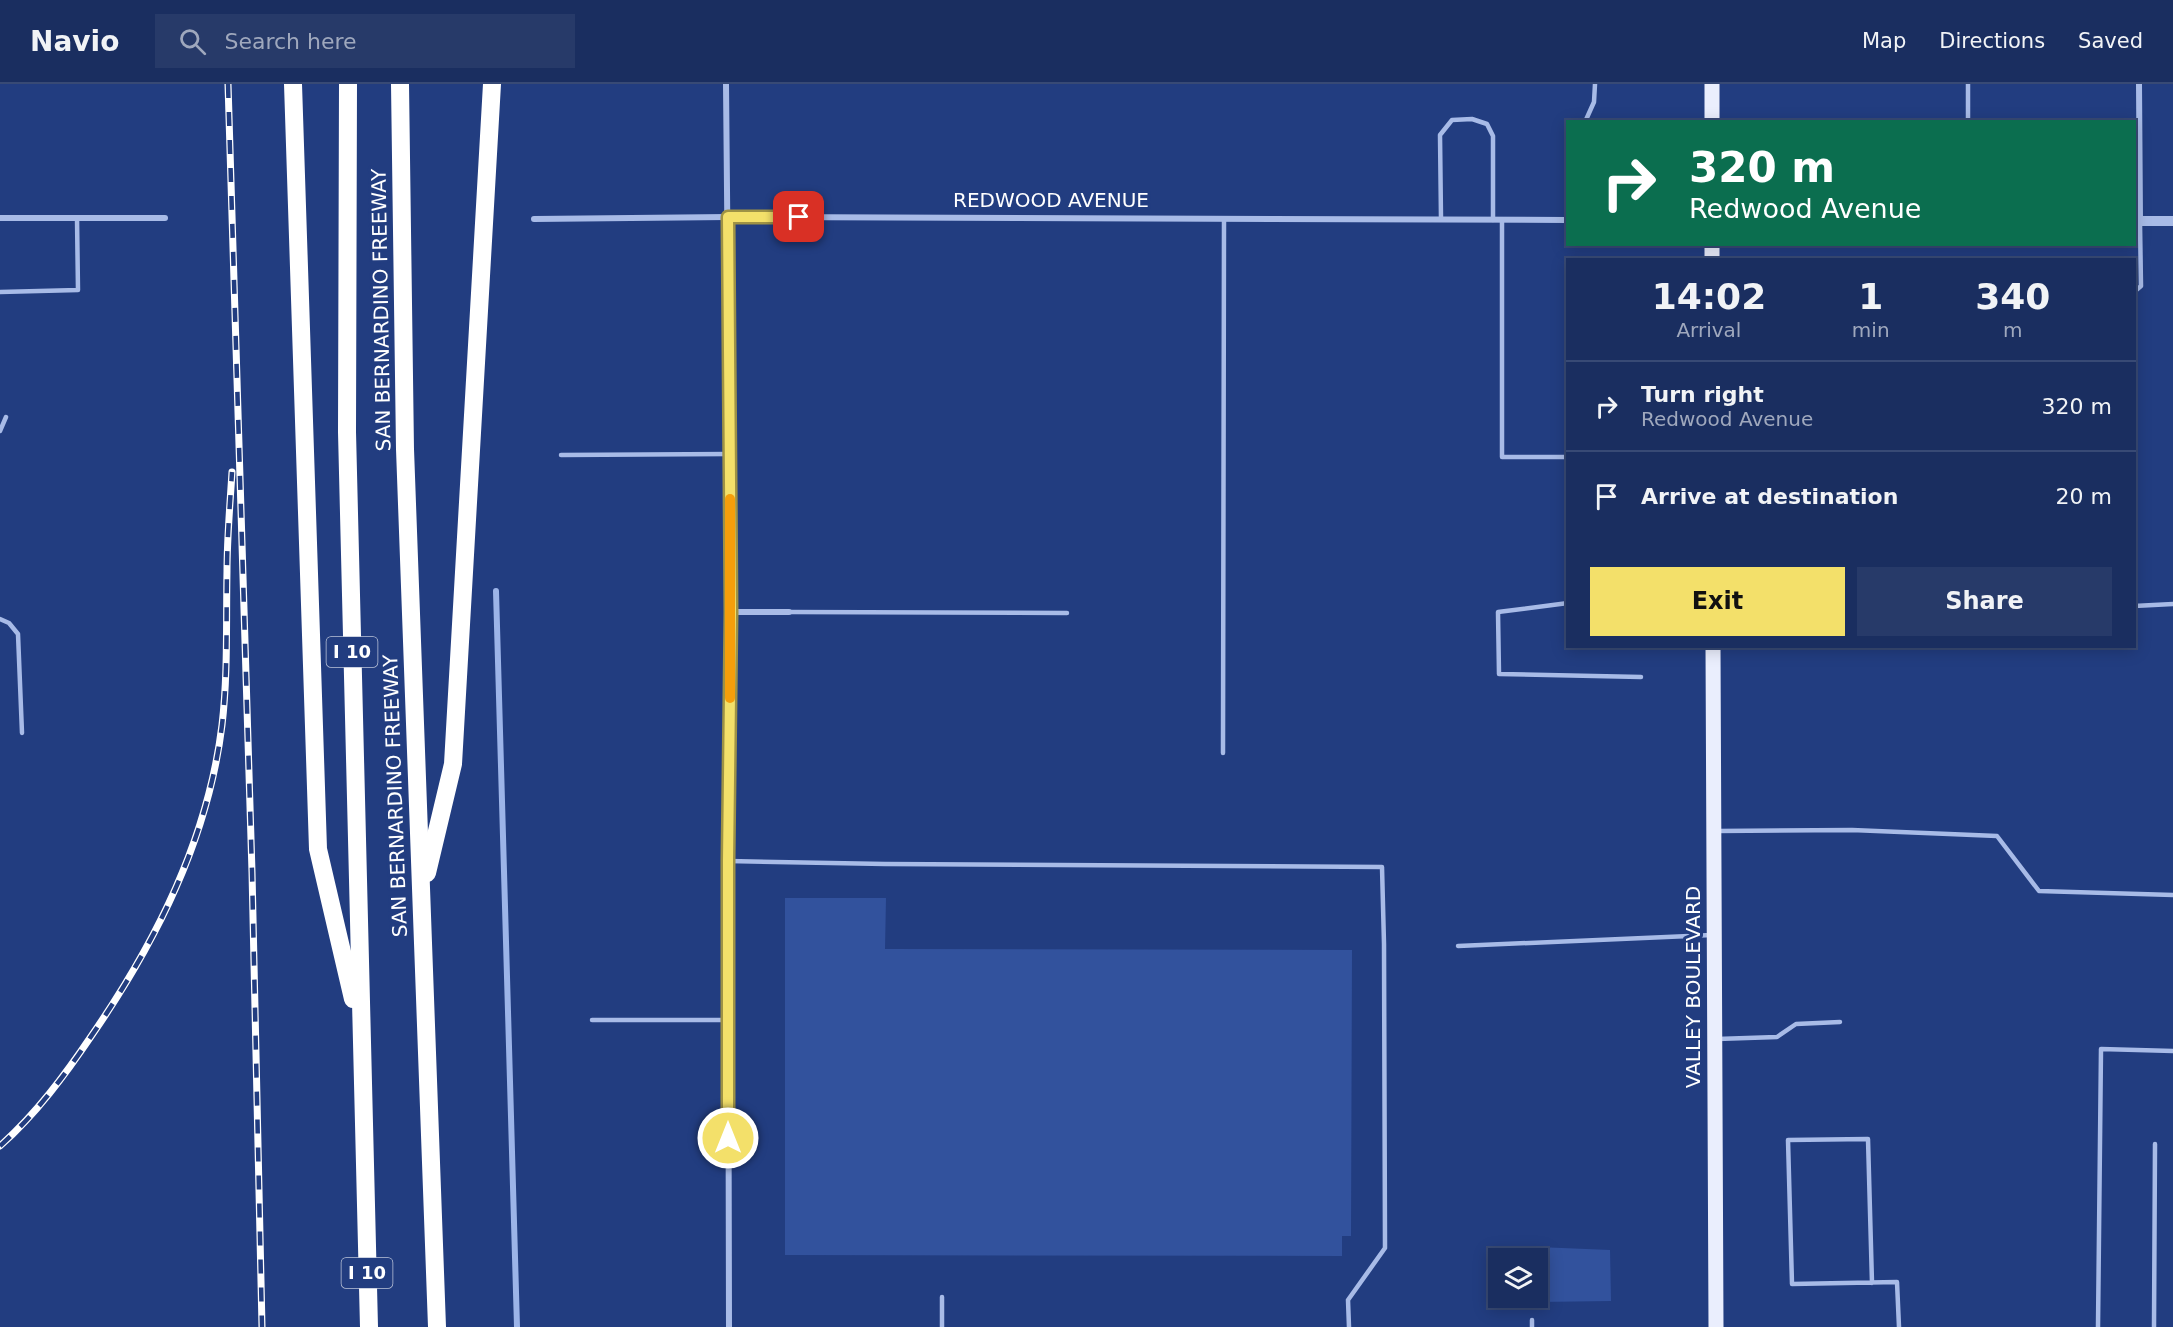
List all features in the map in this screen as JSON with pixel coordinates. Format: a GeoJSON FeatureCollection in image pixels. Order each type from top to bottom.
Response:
{"type":"FeatureCollection","features":[{"type":"Feature","properties":{"kind":"highway"},"geometry":{"type":"LineString","coordinates":[[293,84],[318,849],[362,1038]]}},
{"type":"Feature","properties":{"kind":"highway","name":"SAN BERNARDINO FREEWAY"},"geometry":{"type":"LineString","coordinates":[[348,84],[346,432],[369,1327]]}},
{"type":"Feature","properties":{"kind":"highway","name":"SAN BERNARDINO FREEWAY"},"geometry":{"type":"LineString","coordinates":[[400,84],[405,449],[437,1327]]}},
{"type":"Feature","properties":{"kind":"highway"},"geometry":{"type":"LineString","coordinates":[[422,898],[453,764],[492,84]]}},
{"type":"Feature","properties":{"kind":"main road"},"geometry":{"type":"LineString","coordinates":[[1712,84],[1712,120]]}},
{"type":"Feature","properties":{"kind":"main road","name":"VALLEY BOULEVARD"},"geometry":{"type":"LineString","coordinates":[[1713,648],[1716,1327]]}},
{"type":"Feature","properties":{"kind":"street"},"geometry":{"type":"LineString","coordinates":[[726,84],[731,612],[728,861],[729,1327]]}},
{"type":"Feature","properties":{"kind":"street"},"geometry":{"type":"LineString","coordinates":[[2139,84],[2137,221],[2173,221]]}},
{"type":"Feature","properties":{"kind":"street","name":"REDWOOD AVENUE"},"geometry":{"type":"LineString","coordinates":[[534,219],[728,217],[1566,220]]}},
{"type":"Feature","properties":{"kind":"street"},"geometry":{"type":"LineString","coordinates":[[0,218],[165,218]]}},
{"type":"Feature","properties":{"kind":"street"},"geometry":{"type":"LineString","coordinates":[[731,612],[789,612]]}},
{"type":"Feature","properties":{"kind":"lane"},"geometry":{"type":"LineString","coordinates":[[1586,120],[1594,102],[1595,84]]}},
{"type":"Feature","properties":{"kind":"lane"},"geometry":{"type":"LineString","coordinates":[[1968,84],[1968,120]]}},
{"type":"Feature","properties":{"kind":"lane"},"geometry":{"type":"LineString","coordinates":[[1441,219],[1440,135],[1452,120],[1472,119],[1487,124],[1493,136],[1493,220]]}},
{"type":"Feature","properties":{"kind":"lane"},"geometry":{"type":"LineString","coordinates":[[0,292],[78,290],[77,218]]}},
{"type":"Feature","properties":{"kind":"lane"},"geometry":{"type":"LineString","coordinates":[[1224,219],[1224,753]]}},
{"type":"Feature","properties":{"kind":"lane"},"geometry":{"type":"LineString","coordinates":[[1502,220],[1502,457],[1566,457]]}},
{"type":"Feature","properties":{"kind":"lane"},"geometry":{"type":"LineString","coordinates":[[2136,290],[2141,286],[2137,221]]}},
{"type":"Feature","properties":{"kind":"lane"},"geometry":{"type":"LineString","coordinates":[[0,430],[6,417]]}},
{"type":"Feature","properties":{"kind":"lane"},"geometry":{"type":"LineString","coordinates":[[561,455],[730,453]]}},
{"type":"Feature","properties":{"kind":"lane"},"geometry":{"type":"LineString","coordinates":[[1566,603],[1498,612],[1499,674],[1641,676]]}},
{"type":"Feature","properties":{"kind":"lane"},"geometry":{"type":"LineString","coordinates":[[2136,606],[2173,604]]}},
{"type":"Feature","properties":{"kind":"lane"},"geometry":{"type":"LineString","coordinates":[[789,612],[1067,613]]}},
{"type":"Feature","properties":{"kind":"lane"},"geometry":{"type":"LineString","coordinates":[[0,619],[9,622],[18,634],[22,733]]}},
{"type":"Feature","properties":{"kind":"lane"},"geometry":{"type":"LineString","coordinates":[[1714,831],[1852,830],[1997,836],[2039,891],[2173,895]]}},
{"type":"Feature","properties":{"kind":"lane"},"geometry":{"type":"LineString","coordinates":[[728,861],[1382,867],[1385,1248],[1348,1300],[1349,1327]]}},
{"type":"Feature","properties":{"kind":"lane"},"geometry":{"type":"LineString","coordinates":[[1458,945],[1714,935]]}},
{"type":"Feature","properties":{"kind":"lane"},"geometry":{"type":"LineString","coordinates":[[592,1020],[728,1020]]}},
{"type":"Feature","properties":{"kind":"lane"},"geometry":{"type":"LineString","coordinates":[[1714,1039],[1777,1037],[1796,1024],[1840,1023]]}},
{"type":"Feature","properties":{"kind":"lane"},"geometry":{"type":"LineString","coordinates":[[2098,1327],[2101,1049],[2173,1051]]}},
{"type":"Feature","properties":{"kind":"lane"},"geometry":{"type":"LineString","coordinates":[[1872,1283],[1868,1139],[1788,1140],[1792,1284],[1872,1283],[1897,1282],[1899,1327]]}},
{"type":"Feature","properties":{"kind":"lane"},"geometry":{"type":"LineString","coordinates":[[2154,1327],[2155,1144]]}},
{"type":"Feature","properties":{"kind":"lane"},"geometry":{"type":"LineString","coordinates":[[942,1297],[942,1327]]}},
{"type":"Feature","properties":{"kind":"lane"},"geometry":{"type":"LineString","coordinates":[[1532,1320],[1532,1327]]}},
{"type":"Feature","properties":{"kind":"building"},"geometry":{"type":"Polygon","coordinates":[[[785,898],[886,898],[885,949],[1352,950],[1351,1236],[1342,1236],[1342,1256],[785,1255],[785,898]]]}},
{"type":"Feature","properties":{"kind":"building"},"geometry":{"type":"Polygon","coordinates":[[[1538,1247],[1610,1250],[1611,1301],[1548,1302],[1548,1248],[1538,1247]]]}},
{"type":"Feature","properties":{"kind":"waterway"},"geometry":{"type":"LineString","coordinates":[[496,591],[517,1327]]}},
{"type":"Feature","properties":{"kind":"railway"},"geometry":{"type":"LineString","coordinates":[[228,84],[252,872],[262,1327]]}},
{"type":"Feature","properties":{"kind":"railway"},"geometry":{"type":"LineString","coordinates":[[0,1146],[49,1094],[115,1000],[158,926],[192,849],[215,767],[222,725],[232,472]]}},
{"type":"Feature","properties":{"kind":"slow traffic"},"geometry":{"type":"LineString","coordinates":[[730,499],[730,698]]}},
{"type":"Feature","properties":{"kind":"route"},"geometry":{"type":"LineString","coordinates":[[728,1138],[731,612],[728,217],[799,217]]}}]}
